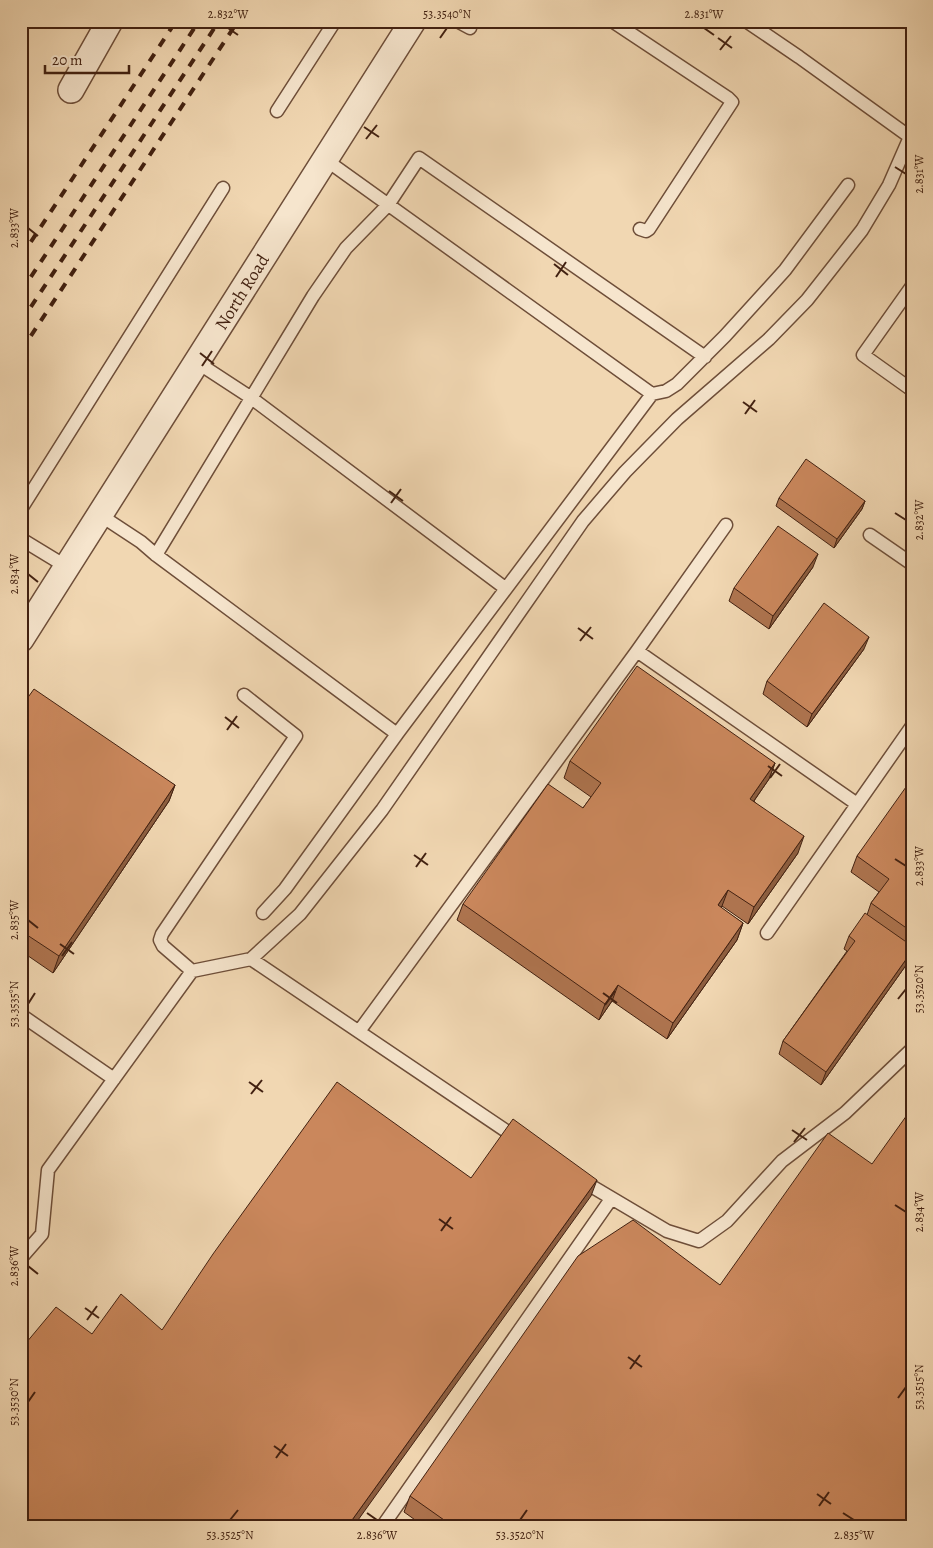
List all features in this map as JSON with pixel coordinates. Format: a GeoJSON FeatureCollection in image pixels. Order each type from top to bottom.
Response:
{"type":"FeatureCollection","features":[{"type":"Feature","properties":{"kind":"street"},"geometry":{"type":"LineString","coordinates":[[71,90],[110,21]]}},
{"type":"Feature","properties":{"kind":"street","name":"North Road"},"geometry":{"type":"LineString","coordinates":[[21,638],[413,21]]}},
{"type":"Feature","properties":{"kind":"lane"},"geometry":{"type":"LineString","coordinates":[[277,111],[335,21]]}},
{"type":"Feature","properties":{"kind":"lane"},"geometry":{"type":"LineString","coordinates":[[457,21],[470,28]]}},
{"type":"Feature","properties":{"kind":"lane"},"geometry":{"type":"LineString","coordinates":[[612,21],[732,102],[649,229],[646,231],[640,229]]}},
{"type":"Feature","properties":{"kind":"lane"},"geometry":{"type":"LineString","coordinates":[[21,1258],[42,1234],[48,1170],[192,971],[251,959],[300,914],[377,817],[583,520],[625,472],[677,419],[769,338],[807,300],[862,230],[889,185],[911,137],[746,21]]}},
{"type":"Feature","properties":{"kind":"lane"},"geometry":{"type":"LineString","coordinates":[[156,555],[250,397],[281,351],[296,322],[346,248],[388,205],[419,158],[705,357]]}},
{"type":"Feature","properties":{"kind":"lane"},"geometry":{"type":"LineString","coordinates":[[326,160],[652,394]]}},
{"type":"Feature","properties":{"kind":"lane"},"geometry":{"type":"LineString","coordinates":[[263,913],[285,890],[505,588],[652,394],[666,391],[677,384],[705,357],[785,270],[848,185]]}},
{"type":"Feature","properties":{"kind":"lane"},"geometry":{"type":"LineString","coordinates":[[21,509],[223,188]]}},
{"type":"Feature","properties":{"kind":"lane"},"geometry":{"type":"LineString","coordinates":[[912,286],[863,355],[912,390]]}},
{"type":"Feature","properties":{"kind":"lane"},"geometry":{"type":"LineString","coordinates":[[198,362],[250,397],[505,588]]}},
{"type":"Feature","properties":{"kind":"lane"},"geometry":{"type":"LineString","coordinates":[[100,515],[141,542],[397,734]]}},
{"type":"Feature","properties":{"kind":"lane"},"geometry":{"type":"LineString","coordinates":[[360,1030],[637,651],[726,525]]}},
{"type":"Feature","properties":{"kind":"lane"},"geometry":{"type":"LineString","coordinates":[[870,535],[912,564]]}},
{"type":"Feature","properties":{"kind":"lane"},"geometry":{"type":"LineString","coordinates":[[21,539],[67,568]]}},
{"type":"Feature","properties":{"kind":"lane"},"geometry":{"type":"LineString","coordinates":[[637,651],[857,804]]}},
{"type":"Feature","properties":{"kind":"lane"},"geometry":{"type":"LineString","coordinates":[[192,971],[163,946],[160,940],[162,934],[296,736],[244,694]]}},
{"type":"Feature","properties":{"kind":"lane"},"geometry":{"type":"LineString","coordinates":[[767,933],[912,726]]}},
{"type":"Feature","properties":{"kind":"lane"},"geometry":{"type":"LineString","coordinates":[[251,959],[360,1030],[474,1111],[531,1147]]}},
{"type":"Feature","properties":{"kind":"lane"},"geometry":{"type":"LineString","coordinates":[[21,1015],[114,1079]]}},
{"type":"Feature","properties":{"kind":"lane"},"geometry":{"type":"LineString","coordinates":[[571,1173],[611,1199],[667,1231],[699,1240],[727,1221],[782,1161],[845,1113],[912,1049]]}},
{"type":"Feature","properties":{"kind":"lane"},"geometry":{"type":"LineString","coordinates":[[382,1527],[611,1199]]}},
{"type":"Feature","properties":{"kind":"building"},"geometry":{"type":"Polygon","coordinates":[[[806,459],[865,501],[837,539],[779,498],[806,459]]]}},
{"type":"Feature","properties":{"kind":"building"},"geometry":{"type":"Polygon","coordinates":[[[778,526],[818,554],[773,616],[734,588],[778,526]]]}},
{"type":"Feature","properties":{"kind":"building"},"geometry":{"type":"Polygon","coordinates":[[[824,603],[869,637],[812,714],[767,681],[824,603]]]}},
{"type":"Feature","properties":{"kind":"building"},"geometry":{"type":"Polygon","coordinates":[[[637,666],[775,763],[750,799],[804,836],[754,907],[728,890],[718,905],[743,923],[673,1023],[618,985],[605,1004],[463,904],[548,784],[583,808],[601,783],[570,761],[637,666]]]}},
{"type":"Feature","properties":{"kind":"building"},"geometry":{"type":"Polygon","coordinates":[[[34,689],[175,785],[59,956],[21,931],[21,707],[34,689]]]}},
{"type":"Feature","properties":{"kind":"building"},"geometry":{"type":"Polygon","coordinates":[[[906,787],[912,792],[912,932],[871,903],[889,879],[857,856],[906,787]]]}},
{"type":"Feature","properties":{"kind":"building"},"geometry":{"type":"Polygon","coordinates":[[[865,913],[912,946],[912,951],[826,1072],[783,1041],[855,941],[849,936],[865,913]]]}},
{"type":"Feature","properties":{"kind":"building"},"geometry":{"type":"Polygon","coordinates":[[[337,1082],[471,1178],[513,1119],[597,1180],[347,1527],[21,1527],[21,1349],[56,1307],[92,1334],[121,1294],[162,1330],[213,1254],[337,1082]]]}},
{"type":"Feature","properties":{"kind":"building"},"geometry":{"type":"Polygon","coordinates":[[[912,1108],[912,1527],[454,1527],[410,1496],[578,1256],[633,1220],[720,1285],[828,1133],[872,1164],[912,1108]]]}},
{"type":"Feature","properties":{"kind":"railway"},"geometry":{"type":"LineString","coordinates":[[21,257],[176,21]]}},
{"type":"Feature","properties":{"kind":"railway"},"geometry":{"type":"LineString","coordinates":[[21,292],[199,21]]}},
{"type":"Feature","properties":{"kind":"railway"},"geometry":{"type":"LineString","coordinates":[[21,322],[219,21]]}},
{"type":"Feature","properties":{"kind":"railway"},"geometry":{"type":"LineString","coordinates":[[21,351],[238,21]]}}]}
